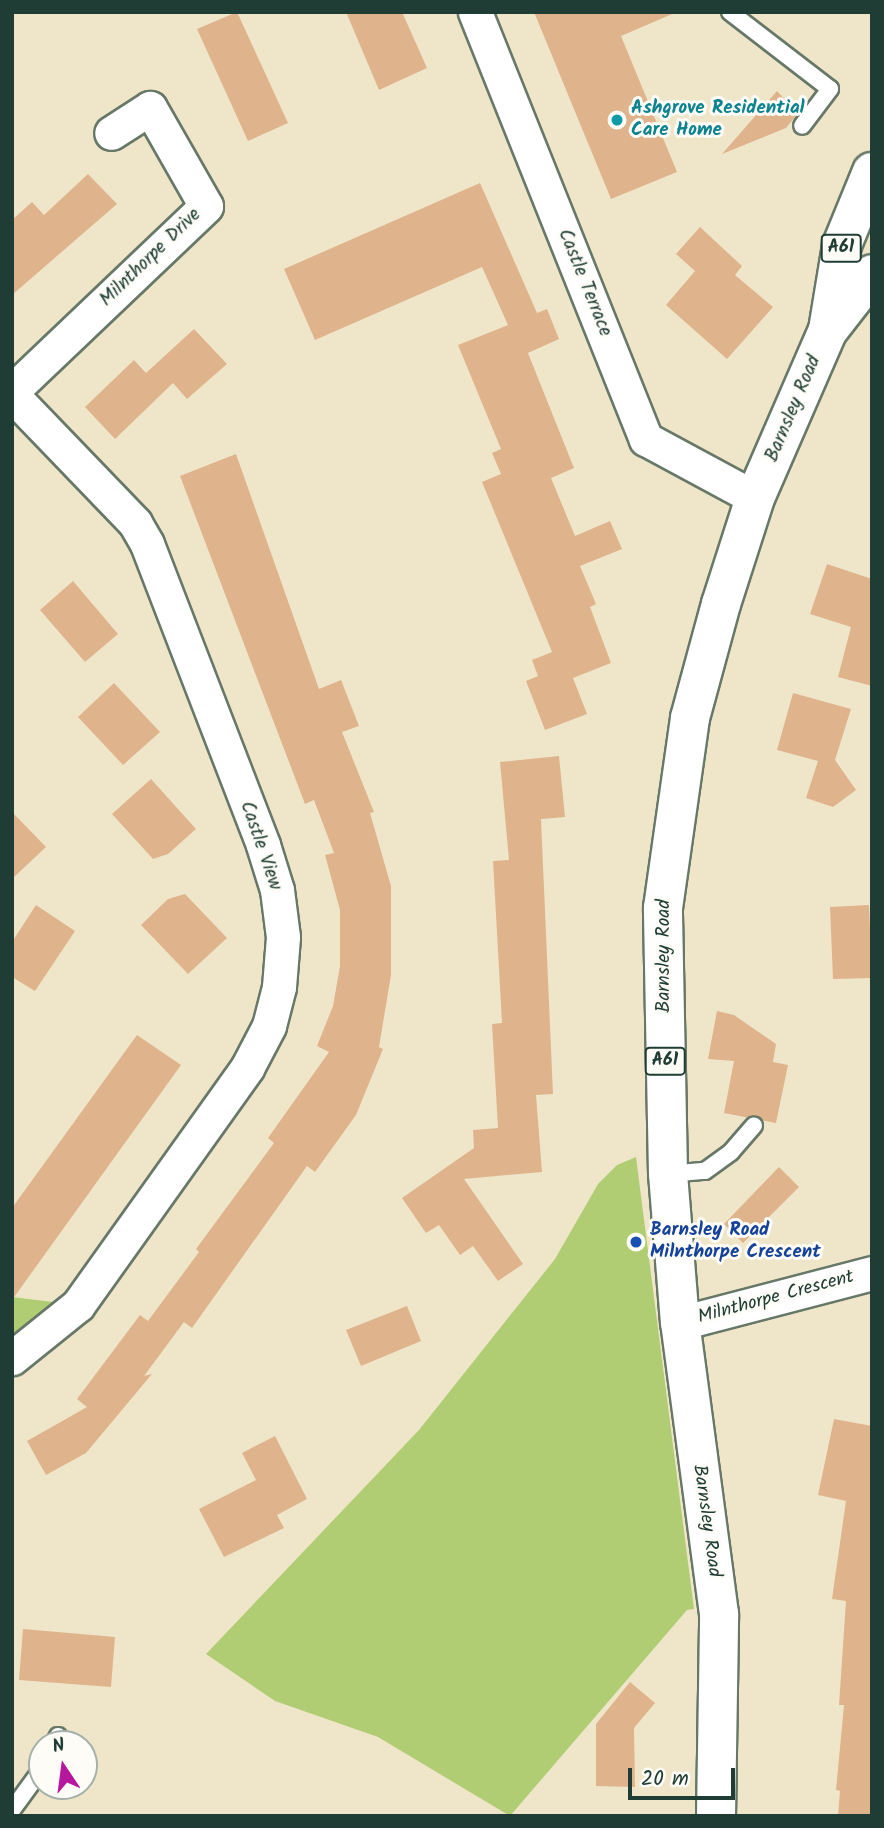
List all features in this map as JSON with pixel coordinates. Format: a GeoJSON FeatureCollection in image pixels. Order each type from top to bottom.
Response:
{"type":"FeatureCollection","features":[{"type":"Feature","properties":{"kind":"main road","name":"Barnsley Road"},"geometry":{"type":"LineString","coordinates":[[716,1816],[719,1614],[680,1323],[668,1174],[663,908],[690,718],[755,498],[828,330],[842,245],[872,172]]}},
{"type":"Feature","properties":{"kind":"main road","name":"Barnsley Road"},"geometry":{"type":"LineString","coordinates":[[828,330],[872,274]]}},
{"type":"Feature","properties":{"kind":"street","name":"Castle Terrace"},"geometry":{"type":"LineString","coordinates":[[475,12],[646,439],[755,498]]}},
{"type":"Feature","properties":{"kind":"street","name":"Milnthorpe Drive"},"geometry":{"type":"LineString","coordinates":[[12,393],[206,206],[150,108],[111,133]]}},
{"type":"Feature","properties":{"kind":"street","name":"Castle View"},"geometry":{"type":"LineString","coordinates":[[12,393],[135,523],[146,544],[263,845],[277,890],[283,937],[279,987],[269,1026],[247,1069],[78,1305],[51,1331],[12,1358]]}},
{"type":"Feature","properties":{"kind":"street","name":"Milnthorpe Crescent"},"geometry":{"type":"LineString","coordinates":[[680,1323],[872,1273]]}},
{"type":"Feature","properties":{"kind":"lane"},"geometry":{"type":"LineString","coordinates":[[730,12],[830,89],[802,126]]}},
{"type":"Feature","properties":{"kind":"lane"},"geometry":{"type":"LineString","coordinates":[[668,1174],[705,1171],[731,1152],[754,1126]]}},
{"type":"Feature","properties":{"kind":"lane"},"geometry":{"type":"LineString","coordinates":[[12,1810],[28,1788]]}},
{"type":"Feature","properties":{"kind":"green space"},"geometry":{"type":"Polygon","coordinates":[[[636,1157],[694,1609],[687,1610],[510,1816],[378,1737],[275,1701],[206,1654],[419,1430],[555,1259],[598,1184],[617,1165],[636,1157]]]}},
{"type":"Feature","properties":{"kind":"green space"},"geometry":{"type":"Polygon","coordinates":[[[12,1297],[78,1305],[12,1358],[12,1297]]]}},
{"type":"Feature","properties":{"kind":"building"},"geometry":{"type":"Polygon","coordinates":[[[237,12],[288,123],[248,141],[197,29],[237,12]]]}},
{"type":"Feature","properties":{"kind":"building"},"geometry":{"type":"Polygon","coordinates":[[[346,12],[402,12],[427,68],[379,90],[346,12]]]}},
{"type":"Feature","properties":{"kind":"building","name":"Ashgrove Residential Care Home"},"geometry":{"type":"Polygon","coordinates":[[[534,12],[677,12],[621,36],[677,172],[611,199],[534,12]]]}},
{"type":"Feature","properties":{"kind":"building"},"geometry":{"type":"Polygon","coordinates":[[[777,91],[798,113],[786,128],[722,154],[777,91]]]}},
{"type":"Feature","properties":{"kind":"building"},"geometry":{"type":"Polygon","coordinates":[[[88,174],[117,204],[12,295],[12,220],[32,202],[44,215],[88,174]]]}},
{"type":"Feature","properties":{"kind":"building"},"geometry":{"type":"Polygon","coordinates":[[[480,183],[537,313],[547,309],[559,339],[528,353],[574,468],[551,478],[575,536],[610,521],[622,549],[580,566],[596,604],[590,607],[611,663],[573,678],[587,714],[545,730],[526,681],[538,676],[532,660],[552,652],[482,482],[501,474],[492,453],[501,449],[458,345],[508,325],[482,267],[315,340],[284,269],[480,183]]]}},
{"type":"Feature","properties":{"kind":"building"},"geometry":{"type":"Polygon","coordinates":[[[700,227],[742,266],[735,275],[773,307],[727,359],[666,305],[695,271],[676,254],[700,227]]]}},
{"type":"Feature","properties":{"kind":"building"},"geometry":{"type":"Polygon","coordinates":[[[194,329],[227,364],[187,399],[173,383],[115,439],[85,407],[134,360],[146,373],[194,329]]]}},
{"type":"Feature","properties":{"kind":"building"},"geometry":{"type":"Polygon","coordinates":[[[236,454],[319,689],[341,680],[359,726],[342,732],[374,812],[370,813],[391,886],[391,975],[379,1047],[383,1049],[356,1115],[315,1172],[307,1166],[192,1328],[184,1322],[144,1376],[152,1374],[86,1453],[46,1475],[27,1441],[87,1407],[77,1399],[140,1315],[148,1321],[199,1252],[196,1249],[274,1143],[268,1138],[329,1052],[317,1046],[333,1006],[340,966],[340,910],[325,855],[334,853],[314,800],[305,804],[180,476],[236,454]]]}},
{"type":"Feature","properties":{"kind":"building"},"geometry":{"type":"Polygon","coordinates":[[[827,564],[872,579],[872,686],[838,677],[851,627],[810,614],[827,564]]]}},
{"type":"Feature","properties":{"kind":"building"},"geometry":{"type":"Polygon","coordinates":[[[73,581],[118,634],[85,662],[40,610],[73,581]]]}},
{"type":"Feature","properties":{"kind":"building"},"geometry":{"type":"Polygon","coordinates":[[[114,683],[160,732],[123,765],[78,717],[114,683]]]}},
{"type":"Feature","properties":{"kind":"building"},"geometry":{"type":"Polygon","coordinates":[[[793,693],[851,709],[835,760],[856,790],[833,807],[806,798],[818,761],[777,750],[793,693]]]}},
{"type":"Feature","properties":{"kind":"building"},"geometry":{"type":"Polygon","coordinates":[[[559,756],[565,817],[541,819],[553,1094],[536,1095],[542,1172],[464,1179],[523,1264],[498,1281],[473,1246],[460,1255],[439,1225],[426,1233],[402,1198],[474,1148],[473,1130],[498,1128],[492,1024],[502,1023],[493,861],[509,860],[500,762],[559,756]]]}},
{"type":"Feature","properties":{"kind":"building"},"geometry":{"type":"Polygon","coordinates":[[[151,779],[196,829],[168,854],[153,859],[112,814],[151,779]]]}},
{"type":"Feature","properties":{"kind":"building"},"geometry":{"type":"Polygon","coordinates":[[[12,812],[46,847],[12,879],[12,812]]]}},
{"type":"Feature","properties":{"kind":"building"},"geometry":{"type":"Polygon","coordinates":[[[185,894],[227,938],[188,974],[141,925],[168,899],[185,894]]]}},
{"type":"Feature","properties":{"kind":"building"},"geometry":{"type":"Polygon","coordinates":[[[36,905],[75,931],[35,991],[12,977],[12,942],[36,905]]]}},
{"type":"Feature","properties":{"kind":"building"},"geometry":{"type":"Polygon","coordinates":[[[869,905],[872,978],[833,979],[830,907],[869,905]]]}},
{"type":"Feature","properties":{"kind":"building"},"geometry":{"type":"Polygon","coordinates":[[[717,1011],[734,1015],[776,1044],[773,1062],[788,1065],[776,1123],[724,1113],[734,1061],[708,1059],[717,1011]]]}},
{"type":"Feature","properties":{"kind":"building"},"geometry":{"type":"Polygon","coordinates":[[[137,1035],[181,1065],[12,1300],[12,1208],[137,1035]]]}},
{"type":"Feature","properties":{"kind":"building"},"geometry":{"type":"Polygon","coordinates":[[[779,1167],[799,1187],[743,1243],[724,1224],[779,1167]]]}},
{"type":"Feature","properties":{"kind":"building"},"geometry":{"type":"Polygon","coordinates":[[[407,1306],[421,1341],[361,1366],[346,1330],[407,1306]]]}},
{"type":"Feature","properties":{"kind":"building"},"geometry":{"type":"Polygon","coordinates":[[[834,1419],[872,1426],[872,1816],[838,1816],[840,1791],[836,1790],[844,1705],[839,1705],[846,1601],[832,1599],[846,1501],[818,1495],[834,1419]]]}},
{"type":"Feature","properties":{"kind":"building"},"geometry":{"type":"Polygon","coordinates":[[[275,1436],[307,1499],[277,1515],[284,1528],[224,1557],[199,1509],[256,1480],[242,1453],[275,1436]]]}},
{"type":"Feature","properties":{"kind":"building"},"geometry":{"type":"Polygon","coordinates":[[[23,1629],[115,1637],[111,1687],[19,1680],[23,1629]]]}},
{"type":"Feature","properties":{"kind":"building"},"geometry":{"type":"Polygon","coordinates":[[[630,1682],[655,1703],[634,1728],[635,1787],[596,1786],[596,1724],[630,1682]]]}},
{"type":"Feature","properties":{"kind":"place","name":"Ashgrove Residential Care Home"},"geometry":{"type":"Point","coordinates":[617,120]}},
{"type":"Feature","properties":{"kind":"place","name":"Barnsley Road Milnthorpe Crescent"},"geometry":{"type":"Point","coordinates":[636,1242]}}]}
